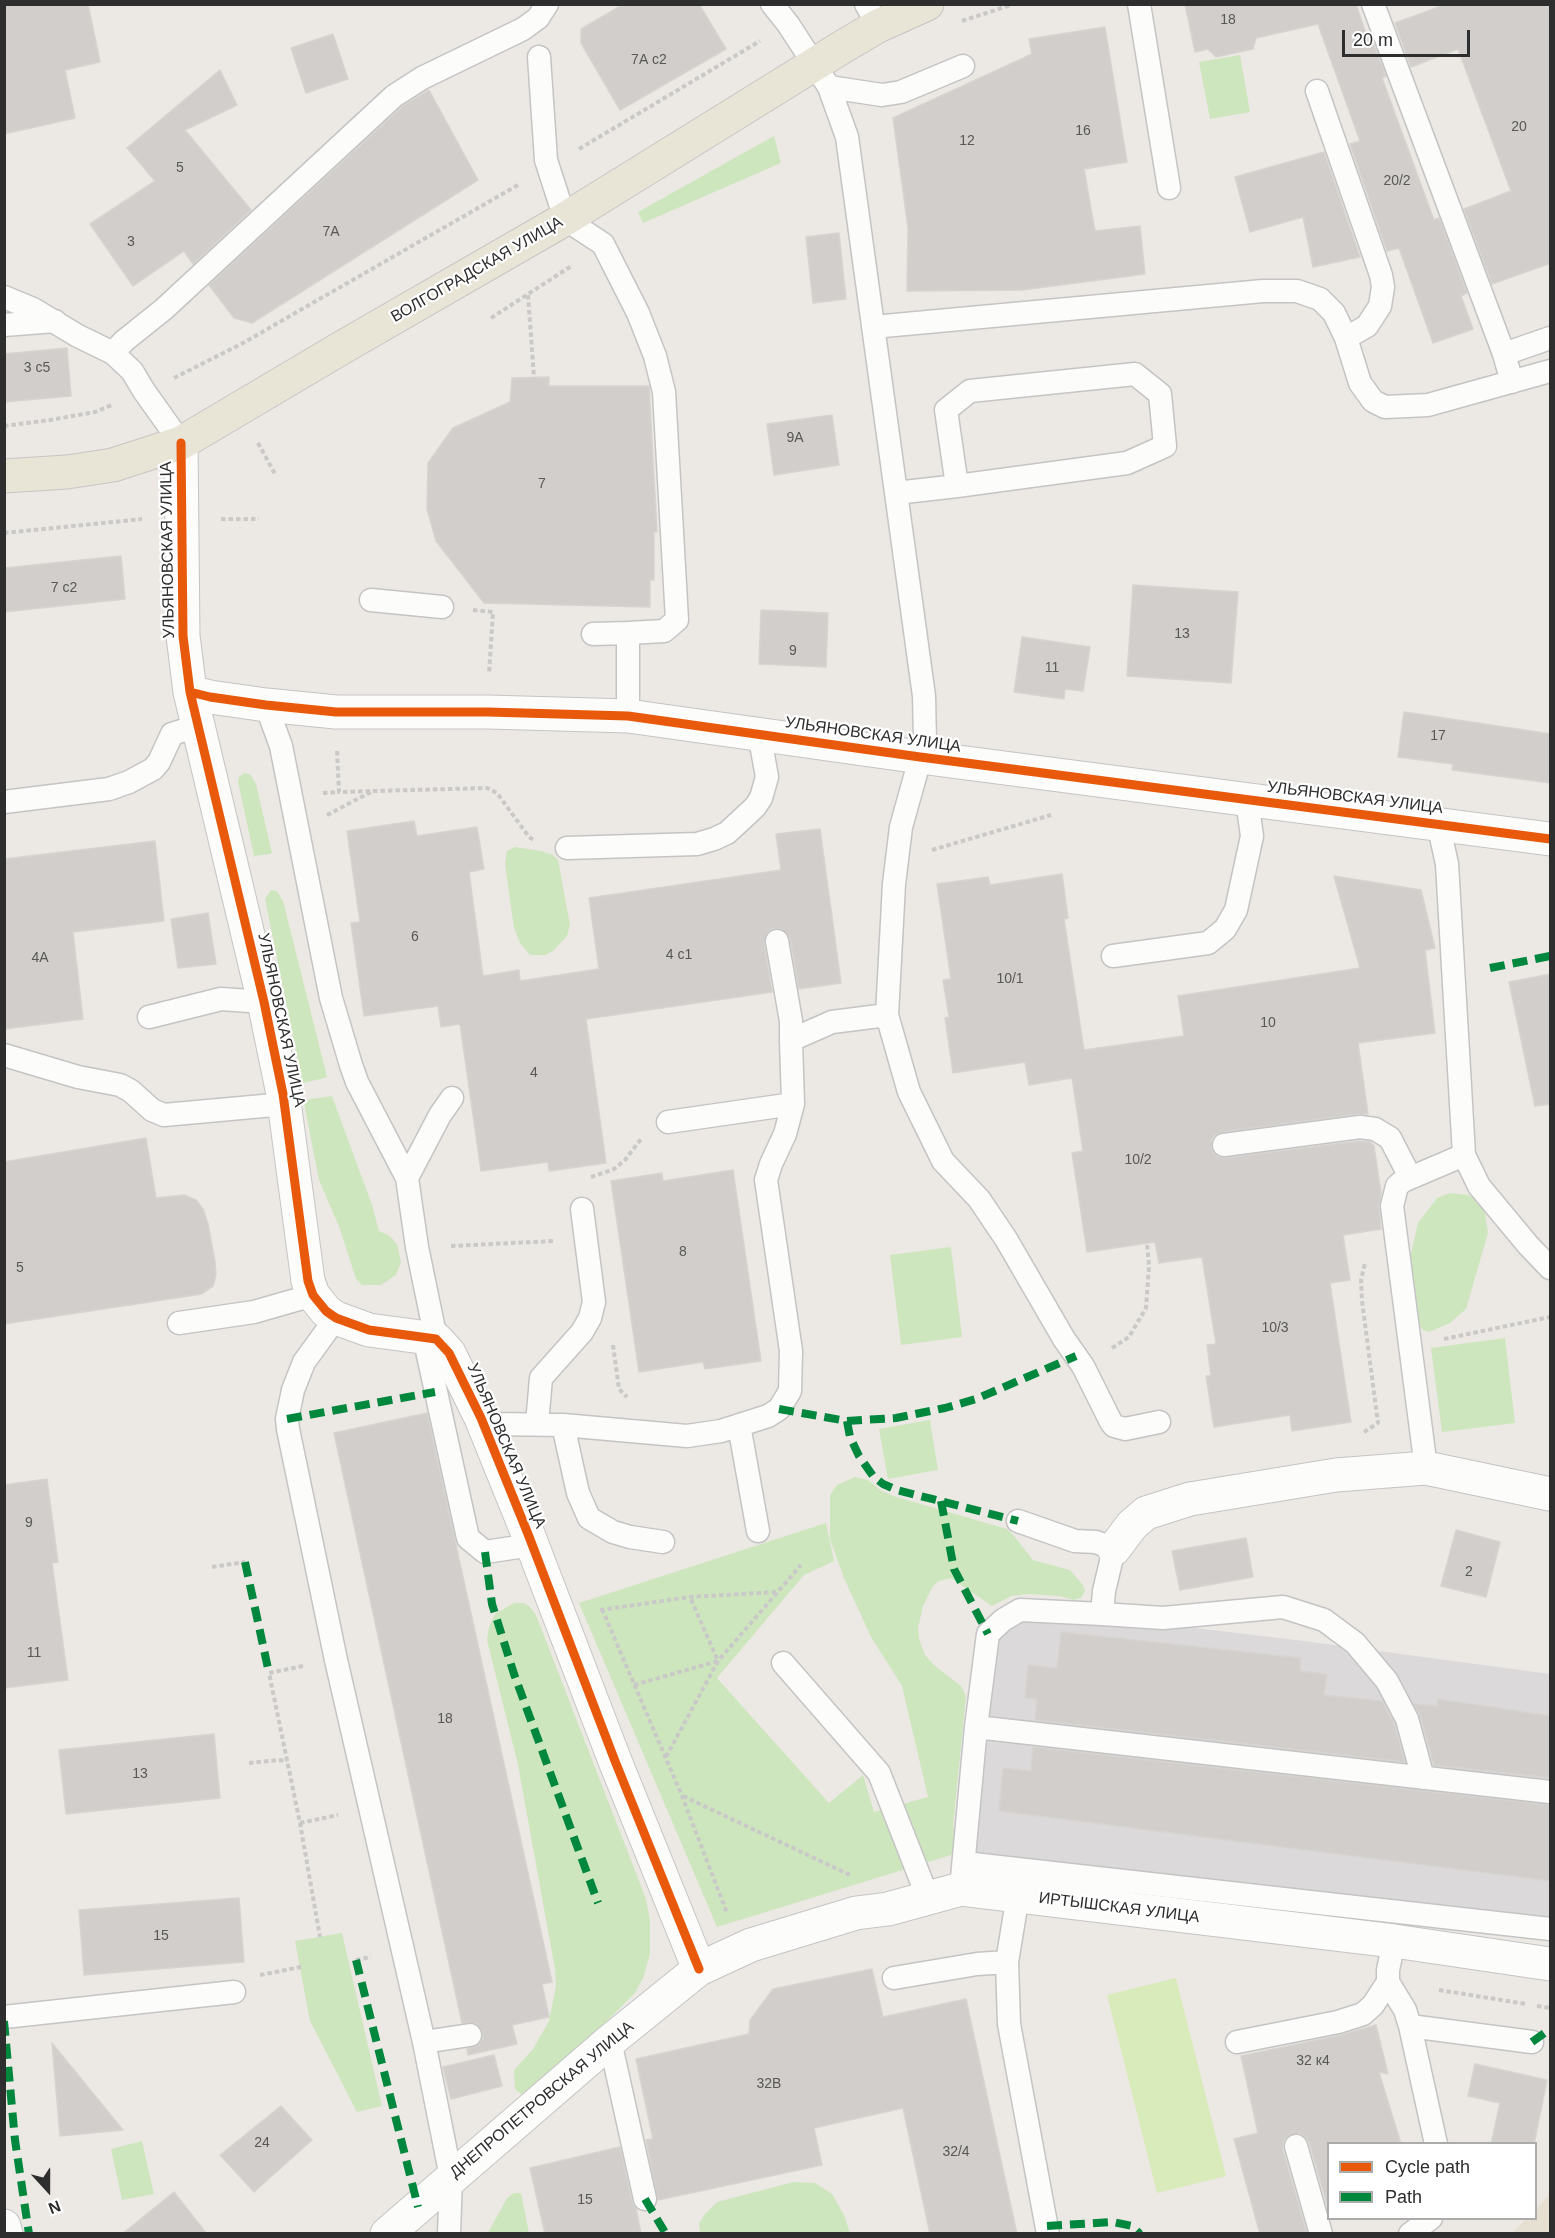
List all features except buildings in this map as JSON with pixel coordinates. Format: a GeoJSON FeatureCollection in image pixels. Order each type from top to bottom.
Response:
{"type":"FeatureCollection","features":[{"type":"Feature","properties":{"kind":"main road","name":"ВОЛГОГРАДСКАЯ УЛИЦА"},"geometry":{"type":"LineString","coordinates":[[4,476],[67,472],[114,465],[181,443],[565,219],[821,76],[872,15],[927,4]]}},
{"type":"Feature","properties":{"kind":"street","name":"УЛЬЯНОВСКАЯ УЛИЦА"},"geometry":{"type":"LineString","coordinates":[[181,443],[183,636],[190,692],[264,1002],[285,1104],[308,1281],[313,1294],[326,1311],[336,1318],[359,1328],[430,1338],[449,1353],[481,1418],[699,1969]]}},
{"type":"Feature","properties":{"kind":"street","name":"УЛЬЯНОВСКАЯ УЛИЦА"},"geometry":{"type":"LineString","coordinates":[[190,692],[210,698],[336,712],[488,712],[628,716],[920,757],[1551,839]]}},
{"type":"Feature","properties":{"kind":"street"},"geometry":{"type":"LineString","coordinates":[[1114,1549],[1132,1525],[1146,1513],[1190,1498],[1336,1475],[1426,1468],[1551,1494]]}},
{"type":"Feature","properties":{"kind":"street","name":"ИРТЫШСКАЯ УЛИЦА"},"geometry":{"type":"LineString","coordinates":[[699,1969],[751,1945],[856,1912],[880,1910],[928,1898],[962,1876],[1018,1895],[1394,1941],[1551,1965]]}},
{"type":"Feature","properties":{"kind":"street","name":"ДНЕПРОПЕТРОВСКАЯ УЛИЦА"},"geometry":{"type":"LineString","coordinates":[[398,2229],[451,2176],[699,1969]]}},
{"type":"Feature","properties":{"kind":"street"},"geometry":{"type":"LineString","coordinates":[[4,2226],[6,2234]]}},
{"type":"Feature","properties":{"kind":"lane"},"geometry":{"type":"LineString","coordinates":[[113,353],[124,341],[164,309],[394,96],[422,78],[523,29],[538,18],[547,4]]}},
{"type":"Feature","properties":{"kind":"lane"},"geometry":{"type":"LineString","coordinates":[[772,4],[788,24],[821,76],[847,137],[924,696],[925,741],[901,827],[894,884],[887,1015],[909,1092],[943,1161],[979,1199],[1006,1239],[1064,1339],[1083,1366],[1114,1426],[1125,1429],[1159,1422]]}},
{"type":"Feature","properties":{"kind":"lane"},"geometry":{"type":"LineString","coordinates":[[1139,4],[1169,188]]}},
{"type":"Feature","properties":{"kind":"lane"},"geometry":{"type":"LineString","coordinates":[[1372,4],[1504,354],[1512,382]]}},
{"type":"Feature","properties":{"kind":"lane"},"geometry":{"type":"LineString","coordinates":[[539,57],[548,167],[565,219],[603,244],[638,313],[662,376],[677,589],[677,620],[664,631],[593,634]]}},
{"type":"Feature","properties":{"kind":"lane"},"geometry":{"type":"LineString","coordinates":[[821,76],[882,95],[901,92],[963,66]]}},
{"type":"Feature","properties":{"kind":"lane"},"geometry":{"type":"LineString","coordinates":[[1317,91],[1381,274],[1383,286],[1380,306],[1367,326],[1346,338]]}},
{"type":"Feature","properties":{"kind":"lane"},"geometry":{"type":"LineString","coordinates":[[873,327],[1263,291],[1297,291],[1320,299],[1334,313],[1346,338],[1360,383],[1373,401],[1385,407],[1428,405],[1551,371]]}},
{"type":"Feature","properties":{"kind":"lane"},"geometry":{"type":"LineString","coordinates":[[4,297],[33,309],[78,336],[113,353],[132,371],[181,443]]}},
{"type":"Feature","properties":{"kind":"lane"},"geometry":{"type":"LineString","coordinates":[[4,326],[54,321]]}},
{"type":"Feature","properties":{"kind":"lane"},"geometry":{"type":"LineString","coordinates":[[1504,354],[1551,338]]}},
{"type":"Feature","properties":{"kind":"lane"},"geometry":{"type":"LineString","coordinates":[[896,493],[957,486],[1127,463],[1165,446],[1160,394],[1135,374],[970,391],[946,410],[957,486]]}},
{"type":"Feature","properties":{"kind":"lane"},"geometry":{"type":"LineString","coordinates":[[371,600],[442,607]]}},
{"type":"Feature","properties":{"kind":"lane"},"geometry":{"type":"LineString","coordinates":[[628,633],[628,716]]}},
{"type":"Feature","properties":{"kind":"lane"},"geometry":{"type":"LineString","coordinates":[[266,705],[281,746],[331,998],[357,1082],[407,1178],[430,1338],[468,1538],[485,1552],[532,1545]]}},
{"type":"Feature","properties":{"kind":"lane"},"geometry":{"type":"LineString","coordinates":[[4,802],[109,789],[129,782],[153,769],[159,762],[172,734],[197,726]]}},
{"type":"Feature","properties":{"kind":"lane"},"geometry":{"type":"LineString","coordinates":[[567,848],[697,844],[727,833],[755,807],[761,798],[767,777],[759,733]]}},
{"type":"Feature","properties":{"kind":"lane"},"geometry":{"type":"LineString","coordinates":[[1113,956],[1208,943],[1225,929],[1236,910],[1251,836],[1247,800]]}},
{"type":"Feature","properties":{"kind":"lane"},"geometry":{"type":"LineString","coordinates":[[1438,823],[1447,864],[1464,1155],[1479,1186],[1528,1245],[1551,1268]]}},
{"type":"Feature","properties":{"kind":"lane"},"geometry":{"type":"LineString","coordinates":[[481,1418],[494,1424],[563,1425],[687,1436],[721,1431],[768,1416],[779,1409],[790,1391],[791,1351],[766,1180],[785,1134],[793,1104],[791,1021],[777,941]]}},
{"type":"Feature","properties":{"kind":"lane"},"geometry":{"type":"LineString","coordinates":[[149,1017],[221,999],[264,1002]]}},
{"type":"Feature","properties":{"kind":"lane"},"geometry":{"type":"LineString","coordinates":[[791,1040],[832,1022],[887,1015]]}},
{"type":"Feature","properties":{"kind":"lane"},"geometry":{"type":"LineString","coordinates":[[4,1055],[78,1077],[120,1085],[139,1097],[152,1110],[164,1115],[285,1104]]}},
{"type":"Feature","properties":{"kind":"lane"},"geometry":{"type":"LineString","coordinates":[[407,1178],[440,1115],[452,1098]]}},
{"type":"Feature","properties":{"kind":"lane"},"geometry":{"type":"LineString","coordinates":[[668,1122],[793,1104]]}},
{"type":"Feature","properties":{"kind":"lane"},"geometry":{"type":"LineString","coordinates":[[1224,1145],[1360,1127],[1375,1130],[1390,1138],[1410,1178]]}},
{"type":"Feature","properties":{"kind":"lane"},"geometry":{"type":"LineString","coordinates":[[1426,1468],[1392,1206],[1397,1186],[1410,1178],[1464,1155]]}},
{"type":"Feature","properties":{"kind":"lane"},"geometry":{"type":"LineString","coordinates":[[537,1424],[541,1378],[582,1332],[590,1318],[594,1302],[582,1209]]}},
{"type":"Feature","properties":{"kind":"lane"},"geometry":{"type":"LineString","coordinates":[[179,1323],[254,1312],[313,1294]]}},
{"type":"Feature","properties":{"kind":"lane"},"geometry":{"type":"LineString","coordinates":[[336,1318],[304,1362],[293,1390],[287,1419],[288,1429],[336,1660],[424,2042],[451,2176],[449,2234]]}},
{"type":"Feature","properties":{"kind":"lane"},"geometry":{"type":"LineString","coordinates":[[563,1425],[578,1493],[589,1518],[613,1532],[630,1538],[663,1542]]}},
{"type":"Feature","properties":{"kind":"lane"},"geometry":{"type":"LineString","coordinates":[[739,1425],[758,1531]]}},
{"type":"Feature","properties":{"kind":"lane"},"geometry":{"type":"LineString","coordinates":[[1018,1521],[1075,1541],[1096,1542],[1114,1549],[1104,1591],[1102,1614]]}},
{"type":"Feature","properties":{"kind":"lane"},"geometry":{"type":"LineString","coordinates":[[1423,1778],[1407,1719],[1387,1681],[1355,1643],[1324,1620],[1283,1607],[1163,1618],[1020,1610],[1003,1620],[988,1634],[976,1727],[962,1876],[1551,1929]]}},
{"type":"Feature","properties":{"kind":"lane"},"geometry":{"type":"LineString","coordinates":[[783,1663],[879,1773],[928,1898]]}},
{"type":"Feature","properties":{"kind":"lane"},"geometry":{"type":"LineString","coordinates":[[976,1727],[1551,1792]]}},
{"type":"Feature","properties":{"kind":"lane"},"geometry":{"type":"LineString","coordinates":[[1018,1895],[1007,1962],[1009,2024],[1048,2234]]}},
{"type":"Feature","properties":{"kind":"lane"},"geometry":{"type":"LineString","coordinates":[[1394,1941],[1388,1982],[1405,2010],[1410,2026],[1436,2142]]}},
{"type":"Feature","properties":{"kind":"lane"},"geometry":{"type":"LineString","coordinates":[[894,1978],[977,1964],[1007,1962]]}},
{"type":"Feature","properties":{"kind":"lane"},"geometry":{"type":"LineString","coordinates":[[1237,2042],[1338,2022],[1363,2014],[1374,2005],[1388,1982]]}},
{"type":"Feature","properties":{"kind":"lane"},"geometry":{"type":"LineString","coordinates":[[4,2017],[234,1992]]}},
{"type":"Feature","properties":{"kind":"lane"},"geometry":{"type":"LineString","coordinates":[[1410,2026],[1532,2042]]}},
{"type":"Feature","properties":{"kind":"lane"},"geometry":{"type":"LineString","coordinates":[[424,2042],[470,2035]]}},
{"type":"Feature","properties":{"kind":"lane"},"geometry":{"type":"LineString","coordinates":[[610,2041],[645,2199]]}},
{"type":"Feature","properties":{"kind":"lane"},"geometry":{"type":"LineString","coordinates":[[1296,2146],[1322,2234]]}},
{"type":"Feature","properties":{"kind":"lane"},"geometry":{"type":"LineString","coordinates":[[1410,2234],[1428,2220]]}},
{"type":"Feature","properties":{"kind":"path"},"geometry":{"type":"LineString","coordinates":[[243,343],[730,59]]}},
{"type":"Feature","properties":{"kind":"path"},"geometry":{"type":"LineString","coordinates":[[491,318],[528,296],[603,244]]}},
{"type":"Feature","properties":{"kind":"path"},"geometry":{"type":"LineString","coordinates":[[528,296],[534,378]]}},
{"type":"Feature","properties":{"kind":"path"},"geometry":{"type":"LineString","coordinates":[[257,442],[275,474]]}},
{"type":"Feature","properties":{"kind":"path"},"geometry":{"type":"LineString","coordinates":[[4,533],[180,516]]}},
{"type":"Feature","properties":{"kind":"path"},"geometry":{"type":"LineString","coordinates":[[222,519],[259,519]]}},
{"type":"Feature","properties":{"kind":"path"},"geometry":{"type":"LineString","coordinates":[[442,607],[493,612],[490,668]]}},
{"type":"Feature","properties":{"kind":"path"},"geometry":{"type":"LineString","coordinates":[[336,712],[339,792],[487,788],[497,793],[528,837],[539,844],[553,848],[567,848]]}},
{"type":"Feature","properties":{"kind":"path"},"geometry":{"type":"LineString","coordinates":[[325,816],[372,791]]}},
{"type":"Feature","properties":{"kind":"path"},"geometry":{"type":"LineString","coordinates":[[924,852],[1056,814]]}},
{"type":"Feature","properties":{"kind":"path"},"geometry":{"type":"LineString","coordinates":[[582,1209],[578,1185],[583,1179],[614,1169],[625,1160],[651,1128],[668,1122]]}},
{"type":"Feature","properties":{"kind":"path"},"geometry":{"type":"LineString","coordinates":[[417,1247],[538,1242]]}},
{"type":"Feature","properties":{"kind":"path"},"geometry":{"type":"LineString","coordinates":[[1083,1366],[1129,1337],[1146,1308],[1149,1266],[1147,1243]]}},
{"type":"Feature","properties":{"kind":"path"},"geometry":{"type":"LineString","coordinates":[[1353,1434],[1364,1432],[1378,1423],[1362,1302],[1363,1265],[1371,1252],[1397,1248]]}},
{"type":"Feature","properties":{"kind":"path"},"geometry":{"type":"LineString","coordinates":[[593,1292],[606,1292],[619,1389],[633,1402]]}},
{"type":"Feature","properties":{"kind":"path"},"geometry":{"type":"LineString","coordinates":[[1460,1336],[1551,1317]]}},
{"type":"Feature","properties":{"kind":"path"},"geometry":{"type":"LineString","coordinates":[[212,1567],[245,1562]]}},
{"type":"Feature","properties":{"kind":"path"},"geometry":{"type":"LineString","coordinates":[[666,1757],[718,1661],[801,1565]]}},
{"type":"Feature","properties":{"kind":"path"},"geometry":{"type":"LineString","coordinates":[[561,1620],[602,1609],[690,1597],[778,1592]]}},
{"type":"Feature","properties":{"kind":"path"},"geometry":{"type":"LineString","coordinates":[[690,1597],[718,1661]]}},
{"type":"Feature","properties":{"kind":"path"},"geometry":{"type":"LineString","coordinates":[[602,1609],[666,1757],[728,1914],[751,1945]]}},
{"type":"Feature","properties":{"kind":"path"},"geometry":{"type":"LineString","coordinates":[[634,1685],[718,1661]]}},
{"type":"Feature","properties":{"kind":"path"},"geometry":{"type":"LineString","coordinates":[[269,1673],[300,1822],[320,1937]]}},
{"type":"Feature","properties":{"kind":"path"},"geometry":{"type":"LineString","coordinates":[[249,1763],[287,1761]]}},
{"type":"Feature","properties":{"kind":"path"},"geometry":{"type":"LineString","coordinates":[[682,1796],[850,1874],[880,1910]]}},
{"type":"Feature","properties":{"kind":"path"},"geometry":{"type":"LineString","coordinates":[[273,1971],[301,1967]]}},
{"type":"Feature","properties":{"kind":"shaded area"},"geometry":{"type":"Polygon","coordinates":[[[1022,1613],[1128,1620],[1550,1674],[1550,1920],[970,1855],[992,1636],[1022,1613]]]}},
{"type":"Feature","properties":{"kind":"shaded area"},"geometry":{"type":"Polygon","coordinates":[[[1550,2190],[1550,2233],[1512,2233],[1525,2220],[1537,2220],[1537,2208],[1548,2196],[1550,2190]]]}},
{"type":"Feature","properties":{"kind":"green space"},"geometry":{"type":"Polygon","coordinates":[[[1240,55],[1250,112],[1210,119],[1199,62],[1240,55]]]}},
{"type":"Feature","properties":{"kind":"green space"},"geometry":{"type":"Polygon","coordinates":[[[774,136],[781,163],[643,223],[638,212],[774,136]]]}},
{"type":"Feature","properties":{"kind":"green space"},"geometry":{"type":"Polygon","coordinates":[[[244,773],[250,774],[256,784],[272,853],[270,854],[254,856],[238,782],[239,777],[244,773]]]}},
{"type":"Feature","properties":{"kind":"green space"},"geometry":{"type":"Polygon","coordinates":[[[515,847],[541,851],[553,855],[558,860],[570,925],[567,936],[553,951],[545,955],[530,955],[520,943],[514,928],[505,864],[507,851],[515,847]]]}},
{"type":"Feature","properties":{"kind":"green space"},"geometry":{"type":"Polygon","coordinates":[[[271,890],[277,891],[283,901],[327,1077],[303,1083],[265,899],[271,890]]]}},
{"type":"Feature","properties":{"kind":"green space"},"geometry":{"type":"Polygon","coordinates":[[[332,1096],[372,1205],[379,1231],[390,1236],[397,1244],[401,1262],[396,1275],[381,1285],[362,1285],[356,1279],[340,1229],[319,1180],[304,1103],[305,1100],[332,1096]]]}},
{"type":"Feature","properties":{"kind":"green space"},"geometry":{"type":"Polygon","coordinates":[[[1450,1193],[1468,1195],[1477,1200],[1485,1213],[1488,1233],[1466,1309],[1450,1323],[1429,1332],[1423,1330],[1413,1316],[1409,1262],[1418,1223],[1437,1198],[1450,1193]]]}},
{"type":"Feature","properties":{"kind":"green space"},"geometry":{"type":"Polygon","coordinates":[[[951,1247],[962,1337],[901,1345],[890,1255],[951,1247]]]}},
{"type":"Feature","properties":{"kind":"green space"},"geometry":{"type":"Polygon","coordinates":[[[1505,1338],[1515,1423],[1442,1432],[1431,1348],[1505,1338]]]}},
{"type":"Feature","properties":{"kind":"green space"},"geometry":{"type":"Polygon","coordinates":[[[930,1420],[938,1470],[888,1479],[879,1429],[930,1420]]]}},
{"type":"Feature","properties":{"kind":"green space"},"geometry":{"type":"Polygon","coordinates":[[[855,1477],[868,1480],[880,1490],[893,1496],[1007,1529],[1033,1560],[1070,1570],[1083,1585],[1085,1591],[1081,1598],[1073,1600],[1060,1596],[1029,1594],[1011,1596],[992,1606],[951,1578],[939,1581],[933,1586],[923,1606],[918,1628],[925,1655],[935,1666],[961,1686],[966,1696],[953,1826],[961,1852],[717,1927],[579,1603],[826,1523],[834,1561],[804,1575],[717,1678],[829,1803],[863,1775],[874,1812],[928,1797],[902,1686],[871,1637],[844,1578],[830,1539],[830,1495],[837,1485],[855,1477]]]}},
{"type":"Feature","properties":{"kind":"green space"},"geometry":{"type":"Polygon","coordinates":[[[514,1603],[524,1603],[536,1615],[646,1899],[650,1921],[650,1954],[643,1978],[635,1993],[537,2090],[528,2096],[515,2089],[514,2070],[533,2049],[549,2021],[556,1986],[555,1969],[518,1765],[487,1640],[489,1627],[495,1614],[514,1603]]]}},
{"type":"Feature","properties":{"kind":"green space"},"geometry":{"type":"Polygon","coordinates":[[[342,1933],[382,2106],[357,2112],[310,2021],[295,1941],[342,1933]]]}},
{"type":"Feature","properties":{"kind":"green space"},"geometry":{"type":"Polygon","coordinates":[[[1176,1978],[1226,2176],[1157,2193],[1107,1995],[1176,1978]]]}},
{"type":"Feature","properties":{"kind":"green space"},"geometry":{"type":"Polygon","coordinates":[[[142,2141],[154,2194],[122,2200],[111,2149],[142,2141]]]}},
{"type":"Feature","properties":{"kind":"green space"},"geometry":{"type":"Polygon","coordinates":[[[793,2182],[815,2183],[832,2194],[844,2215],[850,2233],[700,2233],[699,2224],[704,2215],[717,2202],[793,2182]]]}},
{"type":"Feature","properties":{"kind":"green space"},"geometry":{"type":"Polygon","coordinates":[[[514,2193],[521,2193],[529,2233],[488,2233],[507,2198],[514,2193]]]}},
{"type":"Feature","properties":{"kind":"marked path"},"geometry":{"type":"LineString","coordinates":[[1490,968],[1550,956]]}},
{"type":"Feature","properties":{"kind":"marked path"},"geometry":{"type":"LineString","coordinates":[[779,1409],[847,1421],[896,1418],[976,1399],[1076,1356]]}},
{"type":"Feature","properties":{"kind":"marked path"},"geometry":{"type":"LineString","coordinates":[[287,1419],[435,1392]]}},
{"type":"Feature","properties":{"kind":"marked path"},"geometry":{"type":"LineString","coordinates":[[847,1421],[850,1437],[859,1456],[873,1476],[883,1484],[897,1490],[1018,1521]]}},
{"type":"Feature","properties":{"kind":"marked path"},"geometry":{"type":"LineString","coordinates":[[941,1501],[954,1569],[988,1634]]}},
{"type":"Feature","properties":{"kind":"marked path"},"geometry":{"type":"LineString","coordinates":[[485,1552],[492,1604],[514,1674],[598,1903]]}},
{"type":"Feature","properties":{"kind":"marked path"},"geometry":{"type":"LineString","coordinates":[[245,1562],[269,1673]]}},
{"type":"Feature","properties":{"kind":"marked path"},"geometry":{"type":"LineString","coordinates":[[356,1960],[418,2207]]}},
{"type":"Feature","properties":{"kind":"marked path"},"geometry":{"type":"LineString","coordinates":[[4,2021],[15,2140],[29,2234]]}},
{"type":"Feature","properties":{"kind":"marked path"},"geometry":{"type":"LineString","coordinates":[[1532,2042],[1550,2029]]}},
{"type":"Feature","properties":{"kind":"marked path"},"geometry":{"type":"LineString","coordinates":[[645,2199],[666,2234]]}},
{"type":"Feature","properties":{"kind":"marked path"},"geometry":{"type":"LineString","coordinates":[[1047,2226],[1113,2222],[1132,2226],[1140,2234]]}},
{"type":"Feature","properties":{"kind":"cycle path"},"geometry":{"type":"LineString","coordinates":[[181,443],[183,636],[190,692],[264,1002],[283,1094],[308,1281],[313,1295],[326,1311],[336,1318],[369,1330],[436,1339],[449,1353],[481,1418],[699,1969]]}},
{"type":"Feature","properties":{"kind":"cycle path"},"geometry":{"type":"LineString","coordinates":[[190,692],[266,705],[336,712],[488,712],[628,716],[920,757],[1550,839]]}}]}
